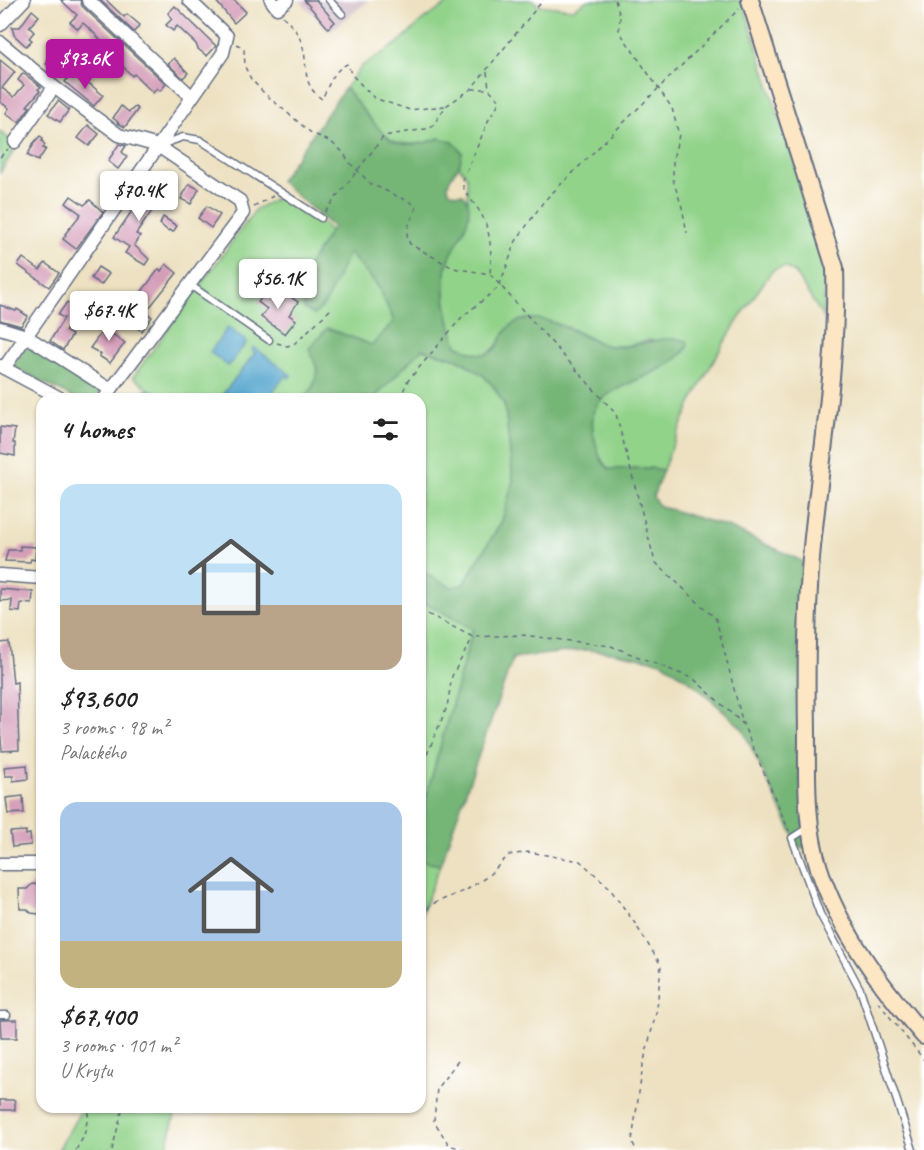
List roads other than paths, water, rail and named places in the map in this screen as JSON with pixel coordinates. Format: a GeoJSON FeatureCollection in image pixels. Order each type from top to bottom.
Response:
{"type":"FeatureCollection","features":[{"type":"Feature","properties":{"kind":"street"},"geometry":{"type":"LineString","coordinates":[[0,25],[24,0]]}},
{"type":"Feature","properties":{"kind":"street"},"geometry":{"type":"LineString","coordinates":[[88,0],[192,97]]}},
{"type":"Feature","properties":{"kind":"street"},"geometry":{"type":"LineString","coordinates":[[51,393],[2,367],[26,336],[223,52],[227,36],[189,0]]}},
{"type":"Feature","properties":{"kind":"street"},"geometry":{"type":"LineString","coordinates":[[745,4],[835,268],[836,302],[812,549],[805,652],[807,800],[810,826],[819,867],[828,892],[849,934],[871,970],[924,1036]]}},
{"type":"Feature","properties":{"kind":"street"},"geometry":{"type":"LineString","coordinates":[[0,42],[54,87],[119,135],[158,146],[240,201],[243,213],[109,393]]}},
{"type":"Feature","properties":{"kind":"street"},"geometry":{"type":"LineString","coordinates":[[15,142],[54,87]]}},
{"type":"Feature","properties":{"kind":"street"},"geometry":{"type":"LineString","coordinates":[[0,328],[26,336],[107,393]]}},
{"type":"Feature","properties":{"kind":"street"},"geometry":{"type":"LineString","coordinates":[[0,575],[36,578]]}},
{"type":"Feature","properties":{"kind":"street"},"geometry":{"type":"LineString","coordinates":[[0,864],[36,864]]}},
{"type":"Feature","properties":{"kind":"lane"},"geometry":{"type":"LineString","coordinates":[[329,0],[342,14]]}},
{"type":"Feature","properties":{"kind":"lane"},"geometry":{"type":"LineString","coordinates":[[158,146],[183,137],[200,140],[321,218]]}},
{"type":"Feature","properties":{"kind":"lane"},"geometry":{"type":"LineString","coordinates":[[189,284],[269,340]]}},
{"type":"Feature","properties":{"kind":"lane"},"geometry":{"type":"LineString","coordinates":[[810,826],[792,838],[820,914],[861,989],[913,1150]]}},
{"type":"Feature","properties":{"kind":"water"},"geometry":{"type":"Polygon","coordinates":[[[228,327],[247,342],[228,366],[210,352],[228,327]]]}},
{"type":"Feature","properties":{"kind":"water"},"geometry":{"type":"Polygon","coordinates":[[[254,347],[291,375],[289,378],[285,376],[272,393],[224,393],[255,353],[252,350],[254,347]]]}}]}
